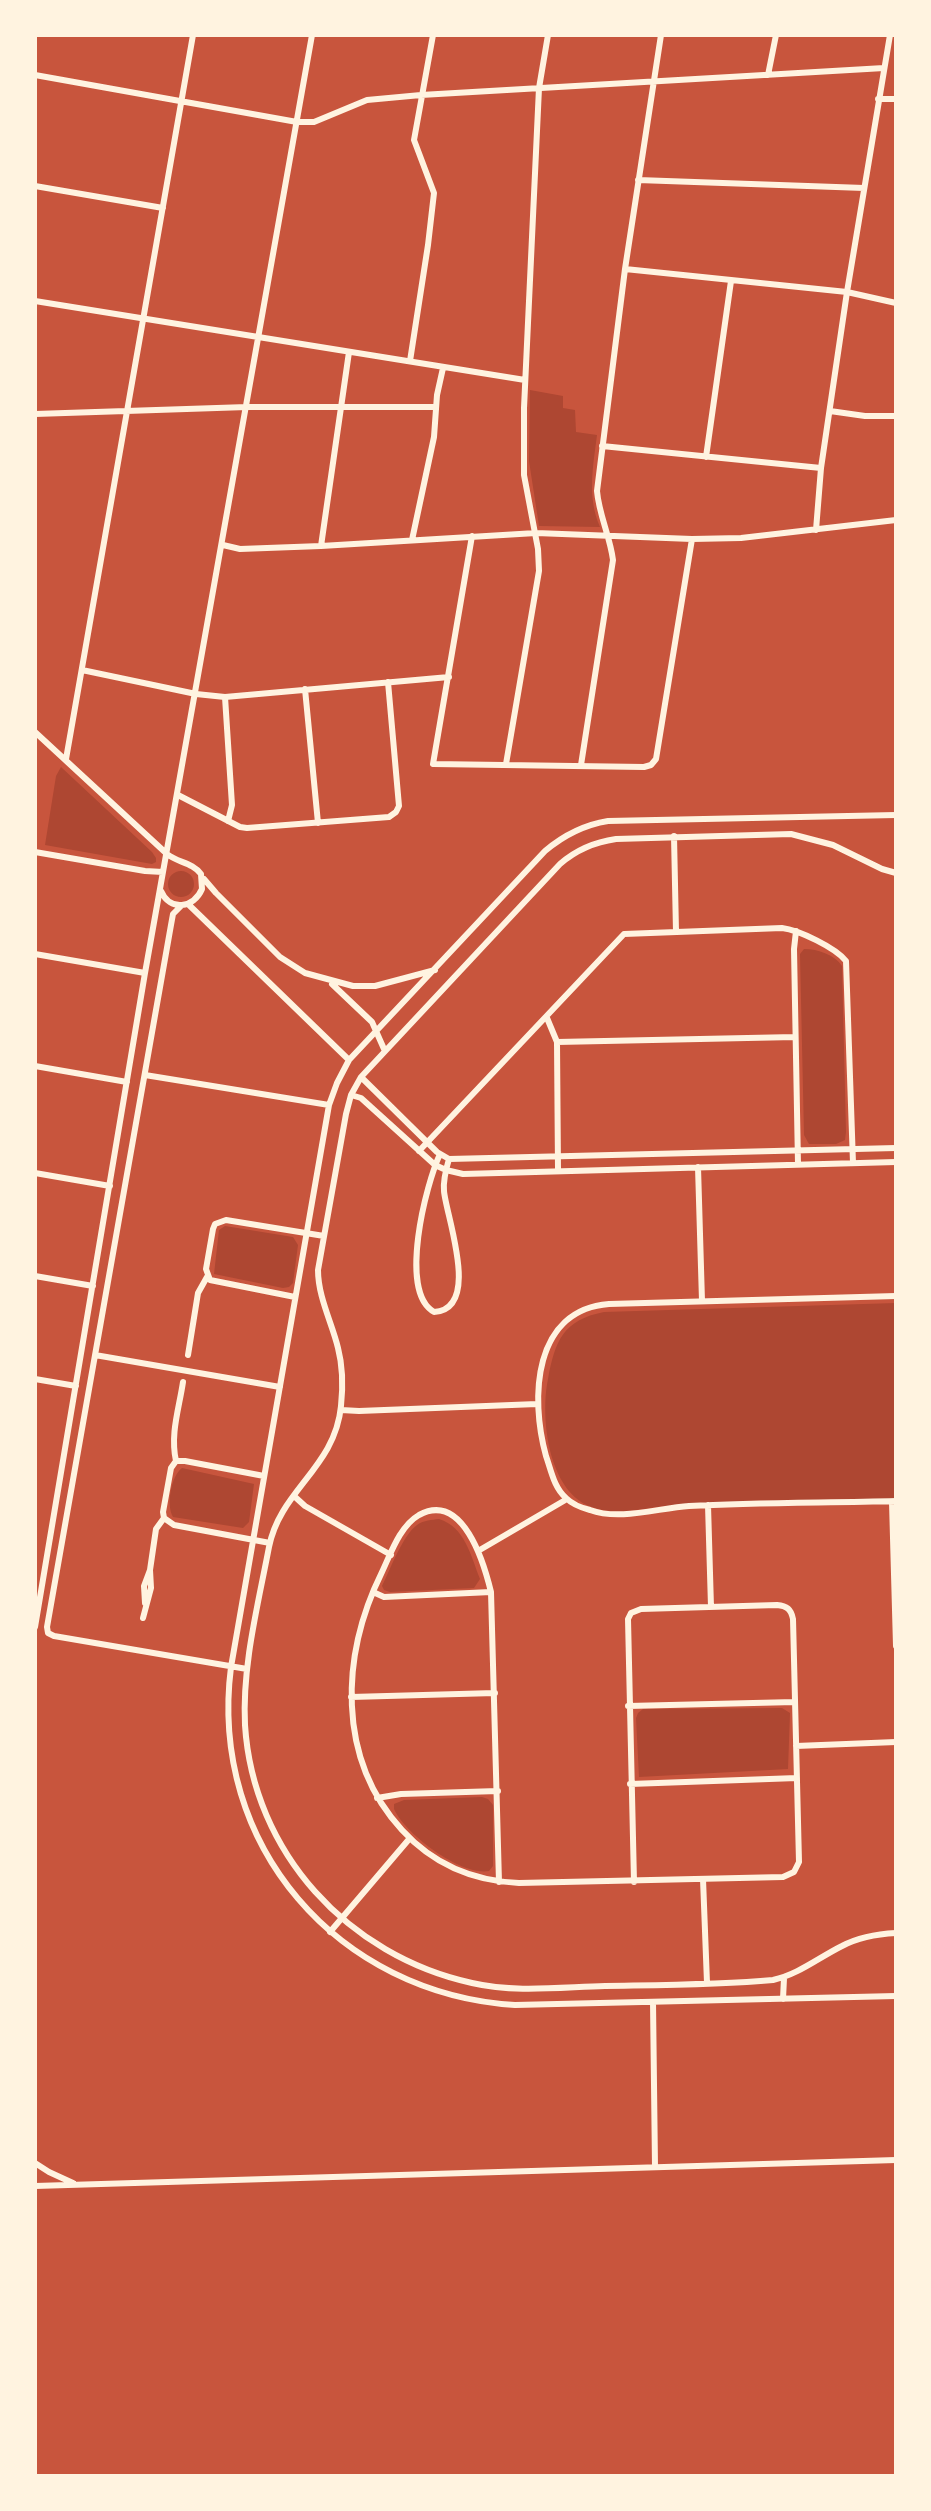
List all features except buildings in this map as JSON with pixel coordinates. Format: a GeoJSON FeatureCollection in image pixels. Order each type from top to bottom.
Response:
{"type":"FeatureCollection","features":[{"type":"Feature","properties":{"kind":"street"},"geometry":{"type":"LineString","coordinates":[[66,759],[193,35]]}},
{"type":"Feature","properties":{"kind":"street"},"geometry":{"type":"LineString","coordinates":[[35,1627],[38,1589],[76,1385],[145,973],[312,35]]}},
{"type":"Feature","properties":{"kind":"street"},"geometry":{"type":"LineString","coordinates":[[410,362],[434,193],[414,140],[433,35]]}},
{"type":"Feature","properties":{"kind":"street"},"geometry":{"type":"LineString","coordinates":[[506,764],[539,571],[536,533],[524,475],[525,380],[539,88],[548,35]]}},
{"type":"Feature","properties":{"kind":"street"},"geometry":{"type":"LineString","coordinates":[[581,765],[613,560],[597,491],[625,269],[661,35]]}},
{"type":"Feature","properties":{"kind":"street"},"geometry":{"type":"LineString","coordinates":[[768,75],[776,35]]}},
{"type":"Feature","properties":{"kind":"street"},"geometry":{"type":"LineString","coordinates":[[816,530],[821,468],[846,292],[890,35]]}},
{"type":"Feature","properties":{"kind":"street"},"geometry":{"type":"LineString","coordinates":[[35,75],[297,122],[314,122],[367,100],[654,80],[884,68]]}},
{"type":"Feature","properties":{"kind":"street"},"geometry":{"type":"LineString","coordinates":[[878,99],[896,99]]}},
{"type":"Feature","properties":{"kind":"street"},"geometry":{"type":"LineString","coordinates":[[638,180],[864,188]]}},
{"type":"Feature","properties":{"kind":"street"},"geometry":{"type":"LineString","coordinates":[[35,186],[163,208]]}},
{"type":"Feature","properties":{"kind":"street"},"geometry":{"type":"LineString","coordinates":[[625,269],[846,292],[896,303]]}},
{"type":"Feature","properties":{"kind":"street"},"geometry":{"type":"LineString","coordinates":[[706,457],[731,281]]}},
{"type":"Feature","properties":{"kind":"street"},"geometry":{"type":"LineString","coordinates":[[35,302],[525,380]]}},
{"type":"Feature","properties":{"kind":"street"},"geometry":{"type":"LineString","coordinates":[[321,546],[349,352]]}},
{"type":"Feature","properties":{"kind":"street"},"geometry":{"type":"LineString","coordinates":[[412,540],[433,437],[443,368]]}},
{"type":"Feature","properties":{"kind":"street"},"geometry":{"type":"LineString","coordinates":[[35,414],[247,407],[436,407]]}},
{"type":"Feature","properties":{"kind":"street"},"geometry":{"type":"LineString","coordinates":[[830,411],[865,416],[896,416]]}},
{"type":"Feature","properties":{"kind":"street"},"geometry":{"type":"LineString","coordinates":[[602,446],[821,468]]}},
{"type":"Feature","properties":{"kind":"street"},"geometry":{"type":"LineString","coordinates":[[223,545],[240,548],[321,546],[536,533],[692,539],[772,536],[896,520]]}},
{"type":"Feature","properties":{"kind":"street"},"geometry":{"type":"LineString","coordinates":[[472,536],[433,764],[651,765],[656,759],[692,539]]}},
{"type":"Feature","properties":{"kind":"street"},"geometry":{"type":"LineString","coordinates":[[82,670],[196,694],[225,697],[449,677]]}},
{"type":"Feature","properties":{"kind":"street"},"geometry":{"type":"LineString","coordinates":[[178,794],[228,821],[247,828],[389,817],[399,806],[388,682]]}},
{"type":"Feature","properties":{"kind":"street"},"geometry":{"type":"LineString","coordinates":[[305,690],[317,823]]}},
{"type":"Feature","properties":{"kind":"street"},"geometry":{"type":"LineString","coordinates":[[225,697],[232,805],[228,821]]}},
{"type":"Feature","properties":{"kind":"street"},"geometry":{"type":"LineString","coordinates":[[35,732],[167,854],[181,863]]}},
{"type":"Feature","properties":{"kind":"street"},"geometry":{"type":"LineString","coordinates":[[896,815],[608,821],[592,824],[560,839],[545,852],[437,970],[349,1060],[337,1083],[330,1105],[231,1667],[228,1710],[230,1751],[250,1822],[264,1851],[290,1891],[330,1932],[387,1972],[416,1984],[474,2001],[534,2006],[896,1996]]}},
{"type":"Feature","properties":{"kind":"street"},"geometry":{"type":"LineString","coordinates":[[896,873],[833,845],[801,835],[781,833],[674,836],[604,841],[569,856],[361,1076],[351,1095],[318,1278],[341,1359],[341,1410],[338,1427],[327,1452],[277,1521],[270,1543],[247,1669],[245,1721],[250,1765],[261,1804],[285,1854],[341,1919],[400,1958],[421,1968],[474,1984],[517,1988],[759,1981],[784,1978],[796,1973],[855,1940],[896,1933]]}},
{"type":"Feature","properties":{"kind":"street"},"geometry":{"type":"LineString","coordinates":[[674,836],[676,932]]}},
{"type":"Feature","properties":{"kind":"street"},"geometry":{"type":"LineString","coordinates":[[35,852],[145,872],[163,872],[181,863],[190,864],[280,957],[305,973],[326,980],[353,986],[375,986],[437,970]]}},
{"type":"Feature","properties":{"kind":"street"},"geometry":{"type":"LineString","coordinates":[[201,874],[202,889],[196,899],[173,914],[47,1627],[48,1633],[54,1636],[247,1669]]}},
{"type":"Feature","properties":{"kind":"street"},"geometry":{"type":"LineString","coordinates":[[161,890],[164,898],[172,904],[185,905],[349,1060]]}},
{"type":"Feature","properties":{"kind":"street"},"geometry":{"type":"LineString","coordinates":[[419,1152],[624,934],[782,928],[796,931],[839,953],[846,961],[853,1163]]}},
{"type":"Feature","properties":{"kind":"street"},"geometry":{"type":"LineString","coordinates":[[796,931],[794,949],[798,1164]]}},
{"type":"Feature","properties":{"kind":"street"},"geometry":{"type":"LineString","coordinates":[[454,950],[467,963]]}},
{"type":"Feature","properties":{"kind":"street"},"geometry":{"type":"LineString","coordinates":[[35,954],[145,973]]}},
{"type":"Feature","properties":{"kind":"street"},"geometry":{"type":"LineString","coordinates":[[326,980],[361,1010],[378,1030],[384,1049]]}},
{"type":"Feature","properties":{"kind":"street"},"geometry":{"type":"LineString","coordinates":[[547,1018],[557,1042],[558,1170]]}},
{"type":"Feature","properties":{"kind":"street"},"geometry":{"type":"LineString","coordinates":[[557,1042],[795,1037]]}},
{"type":"Feature","properties":{"kind":"street"},"geometry":{"type":"LineString","coordinates":[[35,1066],[127,1082]]}},
{"type":"Feature","properties":{"kind":"street"},"geometry":{"type":"LineString","coordinates":[[145,1074],[330,1105]]}},
{"type":"Feature","properties":{"kind":"street"},"geometry":{"type":"LineString","coordinates":[[361,1076],[428,1143],[449,1159],[896,1148]]}},
{"type":"Feature","properties":{"kind":"street"},"geometry":{"type":"LineString","coordinates":[[351,1095],[361,1098],[435,1165],[463,1174],[896,1162]]}},
{"type":"Feature","properties":{"kind":"street"},"geometry":{"type":"LineString","coordinates":[[440,1154],[421,1226],[416,1263],[423,1301],[426,1307],[434,1312],[445,1310],[453,1301],[458,1277],[458,1255],[444,1189],[449,1159]]}},
{"type":"Feature","properties":{"kind":"street"},"geometry":{"type":"LineString","coordinates":[[698,1167],[702,1301]]}},
{"type":"Feature","properties":{"kind":"street"},"geometry":{"type":"LineString","coordinates":[[35,1173],[110,1186]]}},
{"type":"Feature","properties":{"kind":"street"},"geometry":{"type":"LineString","coordinates":[[188,1355],[198,1293],[207,1277],[213,1229],[220,1221],[324,1236]]}},
{"type":"Feature","properties":{"kind":"street"},"geometry":{"type":"LineString","coordinates":[[35,1276],[93,1286]]}},
{"type":"Feature","properties":{"kind":"street"},"geometry":{"type":"LineString","coordinates":[[207,1277],[217,1283],[295,1297]]}},
{"type":"Feature","properties":{"kind":"street"},"geometry":{"type":"LineString","coordinates":[[896,1296],[610,1304],[577,1312],[568,1318],[552,1338],[542,1368],[537,1404],[550,1468],[560,1491],[567,1499],[588,1510],[611,1515],[708,1505],[894,1502],[896,1646]]}},
{"type":"Feature","properties":{"kind":"street"},"geometry":{"type":"LineString","coordinates":[[95,1355],[280,1387]]}},
{"type":"Feature","properties":{"kind":"street"},"geometry":{"type":"LineString","coordinates":[[35,1378],[76,1385]]}},
{"type":"Feature","properties":{"kind":"street"},"geometry":{"type":"LineString","coordinates":[[143,1618],[151,1588],[150,1570],[156,1529],[164,1518],[171,1468],[176,1461],[173,1444],[181,1413],[183,1382]]}},
{"type":"Feature","properties":{"kind":"street"},"geometry":{"type":"LineString","coordinates":[[341,1410],[537,1404]]}},
{"type":"Feature","properties":{"kind":"street"},"geometry":{"type":"LineString","coordinates":[[176,1461],[264,1476]]}},
{"type":"Feature","properties":{"kind":"street"},"geometry":{"type":"LineString","coordinates":[[294,1496],[305,1506],[391,1555]]}},
{"type":"Feature","properties":{"kind":"street"},"geometry":{"type":"LineString","coordinates":[[478,1551],[567,1499]]}},
{"type":"Feature","properties":{"kind":"street"},"geometry":{"type":"LineString","coordinates":[[708,1505],[710,1607]]}},
{"type":"Feature","properties":{"kind":"street"},"geometry":{"type":"LineString","coordinates":[[499,1882],[491,1592],[471,1536],[449,1514],[433,1511],[410,1522],[373,1592],[357,1640],[351,1697],[356,1746],[377,1798],[410,1838],[423,1851],[454,1869],[481,1880],[499,1882],[634,1882],[783,1877],[794,1871],[799,1862],[793,1619],[789,1609],[777,1605],[640,1609],[631,1613],[627,1626],[634,1882]]}},
{"type":"Feature","properties":{"kind":"street"},"geometry":{"type":"LineString","coordinates":[[164,1518],[174,1525],[270,1543]]}},
{"type":"Feature","properties":{"kind":"street"},"geometry":{"type":"LineString","coordinates":[[373,1592],[384,1597],[491,1592]]}},
{"type":"Feature","properties":{"kind":"street"},"geometry":{"type":"LineString","coordinates":[[351,1697],[495,1693]]}},
{"type":"Feature","properties":{"kind":"street"},"geometry":{"type":"LineString","coordinates":[[628,1706],[795,1702]]}},
{"type":"Feature","properties":{"kind":"street"},"geometry":{"type":"LineString","coordinates":[[796,1746],[896,1742]]}},
{"type":"Feature","properties":{"kind":"street"},"geometry":{"type":"LineString","coordinates":[[630,1784],[797,1778]]}},
{"type":"Feature","properties":{"kind":"street"},"geometry":{"type":"LineString","coordinates":[[377,1798],[401,1794],[498,1791]]}},
{"type":"Feature","properties":{"kind":"street"},"geometry":{"type":"LineString","coordinates":[[330,1932],[410,1838]]}},
{"type":"Feature","properties":{"kind":"street"},"geometry":{"type":"LineString","coordinates":[[703,1879],[707,1983]]}},
{"type":"Feature","properties":{"kind":"street"},"geometry":{"type":"LineString","coordinates":[[783,1999],[784,1978]]}},
{"type":"Feature","properties":{"kind":"street"},"geometry":{"type":"LineString","coordinates":[[653,2001],[655,2167]]}},
{"type":"Feature","properties":{"kind":"street"},"geometry":{"type":"LineString","coordinates":[[35,2186],[896,2160]]}},
{"type":"Feature","properties":{"kind":"street"},"geometry":{"type":"LineString","coordinates":[[35,2163],[78,2185]]}},
{"type":"Feature","properties":{"kind":"shaded area"},"geometry":{"type":"Polygon","coordinates":[[[530,390],[563,396],[563,408],[575,410],[576,432],[597,435],[592,493],[600,527],[539,526],[529,461],[530,390]]]}},
{"type":"Feature","properties":{"kind":"shaded area"},"geometry":{"type":"Polygon","coordinates":[[[61,767],[152,852],[156,862],[152,864],[45,845],[56,776],[61,767]]]}},
{"type":"Feature","properties":{"kind":"shaded area"},"geometry":{"type":"Polygon","coordinates":[[[181,871],[190,875],[194,884],[190,893],[181,897],[172,893],[168,884],[172,875],[181,871]]]}},
{"type":"Feature","properties":{"kind":"shaded area"},"geometry":{"type":"Polygon","coordinates":[[[804,949],[826,953],[842,966],[846,1132],[845,1140],[836,1144],[809,1144],[804,1135],[800,954],[804,949]]]}},
{"type":"Feature","properties":{"kind":"shaded area"},"geometry":{"type":"Polygon","coordinates":[[[225,1226],[293,1237],[298,1245],[293,1283],[283,1288],[214,1274],[219,1230],[225,1226]]]}},
{"type":"Feature","properties":{"kind":"shaded area"},"geometry":{"type":"Polygon","coordinates":[[[896,1303],[896,1499],[725,1503],[609,1511],[589,1506],[575,1497],[564,1484],[550,1450],[545,1412],[546,1395],[558,1343],[563,1334],[579,1321],[604,1312],[896,1303]]]}},
{"type":"Feature","properties":{"kind":"shaded area"},"geometry":{"type":"Polygon","coordinates":[[[182,1468],[254,1484],[249,1522],[243,1528],[173,1517],[171,1491],[175,1477],[182,1468]]]}},
{"type":"Feature","properties":{"kind":"shaded area"},"geometry":{"type":"Polygon","coordinates":[[[439,1519],[455,1529],[466,1543],[480,1579],[474,1588],[390,1592],[384,1590],[382,1586],[393,1562],[412,1530],[422,1522],[439,1519]]]}},
{"type":"Feature","properties":{"kind":"shaded area"},"geometry":{"type":"Polygon","coordinates":[[[782,1708],[790,1713],[788,1769],[639,1777],[636,1718],[643,1709],[782,1708]]]}},
{"type":"Feature","properties":{"kind":"shaded area"},"geometry":{"type":"Polygon","coordinates":[[[482,1797],[493,1805],[493,1866],[489,1871],[464,1867],[435,1851],[410,1830],[394,1809],[394,1804],[404,1800],[482,1797]]]}}]}
